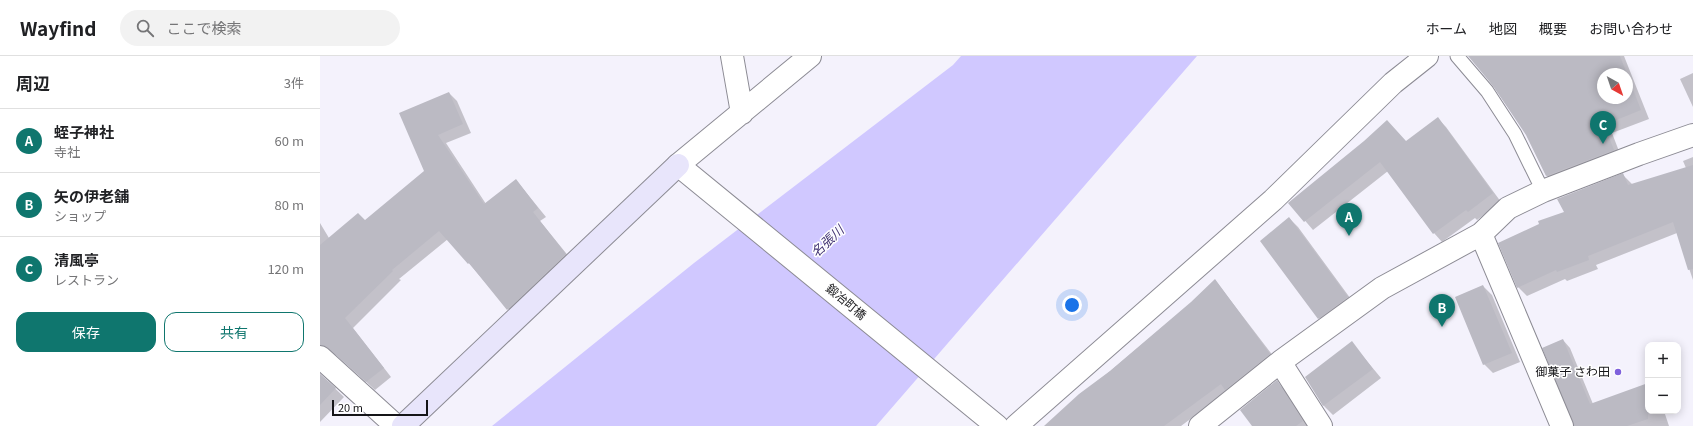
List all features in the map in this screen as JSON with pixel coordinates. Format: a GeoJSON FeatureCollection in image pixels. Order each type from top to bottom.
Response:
{"type":"FeatureCollection","features":[{"type":"Feature","properties":{"kind":"street"},"geometry":{"type":"LineString","coordinates":[[732,56],[742,113]]}},
{"type":"Feature","properties":{"kind":"street"},"geometry":{"type":"LineString","coordinates":[[403,426],[687,171],[742,113],[810,56]]}},
{"type":"Feature","properties":{"kind":"street"},"geometry":{"type":"LineString","coordinates":[[1016,426],[1244,225],[1388,88],[1427,56]]}},
{"type":"Feature","properties":{"kind":"street"},"geometry":{"type":"LineString","coordinates":[[1200,426],[1280,362],[1382,288],[1481,234],[1508,208],[1543,191],[1693,135]]}},
{"type":"Feature","properties":{"kind":"street","name":"鍛冶町橋"},"geometry":{"type":"LineString","coordinates":[[687,171],[996,426]]}},
{"type":"Feature","properties":{"kind":"street"},"geometry":{"type":"LineString","coordinates":[[1481,234],[1562,426]]}},
{"type":"Feature","properties":{"kind":"street"},"geometry":{"type":"LineString","coordinates":[[320,357],[396,426]]}},
{"type":"Feature","properties":{"kind":"street"},"geometry":{"type":"LineString","coordinates":[[1280,362],[1322,426]]}},
{"type":"Feature","properties":{"kind":"lane"},"geometry":{"type":"LineString","coordinates":[[1457,56],[1487,91],[1516,134],[1543,191]]}},
{"type":"Feature","properties":{"kind":"water","name":"名張川"},"geometry":{"type":"Polygon","coordinates":[[[961,56],[1197,56],[876,426],[492,426],[694,263],[953,65],[961,56]]]}},
{"type":"Feature","properties":{"kind":"building"},"geometry":{"type":"Polygon","coordinates":[[[1468,56],[1620,56],[1625,68],[1597,68],[1597,104],[1633,104],[1633,89],[1641,110],[1604,125],[1614,150],[1546,176],[1526,135],[1494,87],[1468,56]]]}},
{"type":"Feature","properties":{"kind":"building"},"geometry":{"type":"Polygon","coordinates":[[[449,92],[463,124],[438,135],[484,204],[516,179],[538,208],[533,212],[566,254],[507,310],[469,263],[468,264],[439,231],[392,270],[393,271],[345,318],[384,368],[366,382],[328,348],[320,345],[320,245],[358,213],[365,220],[424,171],[399,113],[449,92]]]}},
{"type":"Feature","properties":{"kind":"building"},"geometry":{"type":"Polygon","coordinates":[[[1438,117],[1493,193],[1468,212],[1466,210],[1433,234],[1380,162],[1304,222],[1288,203],[1364,141],[1387,120],[1406,141],[1438,117]]]}},
{"type":"Feature","properties":{"kind":"building"},"geometry":{"type":"Polygon","coordinates":[[[1693,165],[1693,269],[1688,270],[1673,222],[1588,256],[1589,260],[1557,272],[1556,270],[1517,288],[1498,243],[1539,224],[1538,221],[1564,212],[1557,199],[1623,173],[1628,185],[1693,165]]]}},
{"type":"Feature","properties":{"kind":"building"},"geometry":{"type":"Polygon","coordinates":[[[1289,217],[1348,297],[1318,319],[1260,241],[1289,217]]]}},
{"type":"Feature","properties":{"kind":"building"},"geometry":{"type":"Polygon","coordinates":[[[1215,279],[1270,354],[1225,390],[1221,384],[1164,426],[1044,426],[1079,394],[1110,371],[1191,302],[1215,279]]]}},
{"type":"Feature","properties":{"kind":"building"},"geometry":{"type":"Polygon","coordinates":[[[1483,285],[1512,353],[1483,365],[1455,297],[1483,285]]]}},
{"type":"Feature","properties":{"kind":"building"},"geometry":{"type":"Polygon","coordinates":[[[1563,339],[1590,404],[1645,384],[1645,414],[1648,414],[1648,419],[1627,426],[1574,426],[1542,348],[1563,339]]]}},
{"type":"Feature","properties":{"kind":"building"},"geometry":{"type":"Polygon","coordinates":[[[1352,341],[1373,369],[1323,406],[1305,377],[1352,341]]]}},
{"type":"Feature","properties":{"kind":"building"},"geometry":{"type":"Polygon","coordinates":[[[320,374],[336,388],[320,405],[320,374]]]}},
{"type":"Feature","properties":{"kind":"building"},"geometry":{"type":"Polygon","coordinates":[[[1277,380],[1303,421],[1296,426],[1252,426],[1240,410],[1277,380]]]}},
{"type":"Feature","properties":{"kind":"place","name":"清風亭"},"geometry":{"type":"Point","coordinates":[1603,144]}},
{"type":"Feature","properties":{"kind":"place","name":"蛭子神社"},"geometry":{"type":"Point","coordinates":[1349,236]}},
{"type":"Feature","properties":{"kind":"place","name":"矢の伊老舗"},"geometry":{"type":"Point","coordinates":[1442,327]}},
{"type":"Feature","properties":{"kind":"place","name":"御菓子 さわ田"},"geometry":{"type":"Point","coordinates":[1618,372]}}]}
